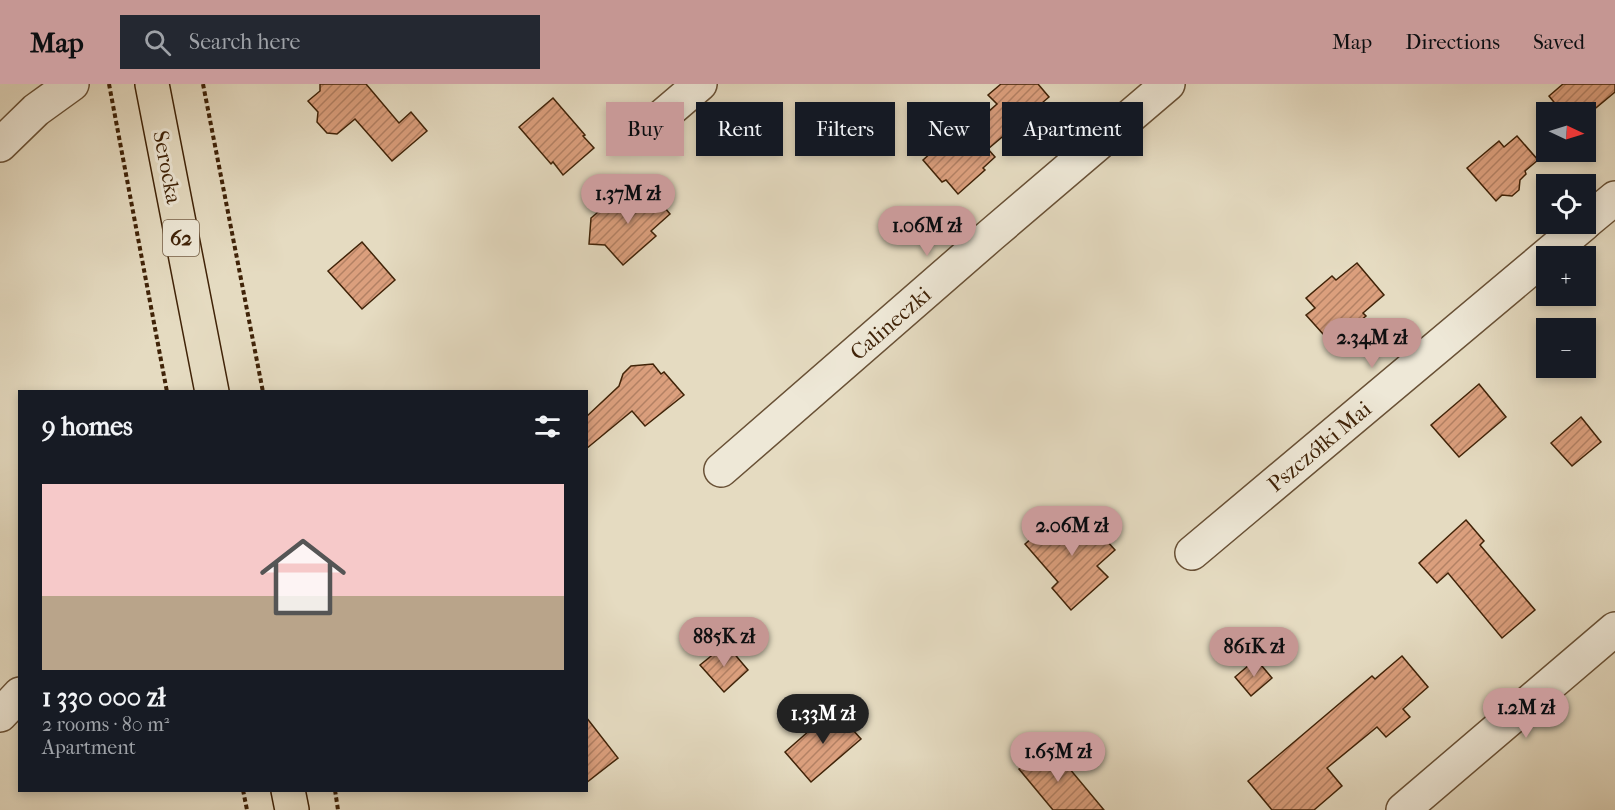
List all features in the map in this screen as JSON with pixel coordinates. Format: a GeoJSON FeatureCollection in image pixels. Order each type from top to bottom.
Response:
{"type":"FeatureCollection","features":[{"type":"Feature","properties":{"kind":"main road","name":"Serocka"},"geometry":{"type":"LineString","coordinates":[[152,84],[212,390]]}},
{"type":"Feature","properties":{"kind":"main road"},"geometry":{"type":"LineString","coordinates":[[288,792],[292,810]]}},
{"type":"Feature","properties":{"kind":"street"},"geometry":{"type":"LineString","coordinates":[[0,145],[36,110],[72,84]]}},
{"type":"Feature","properties":{"kind":"street"},"geometry":{"type":"LineString","coordinates":[[679,102],[700,84]]}},
{"type":"Feature","properties":{"kind":"street","name":"Calineczki"},"geometry":{"type":"LineString","coordinates":[[721,470],[1168,84]]}},
{"type":"Feature","properties":{"kind":"street","name":"Pszczółki Mai"},"geometry":{"type":"LineString","coordinates":[[1596,214],[1615,198]]}},
{"type":"Feature","properties":{"kind":"street","name":"Pszczółki Mai"},"geometry":{"type":"LineString","coordinates":[[1192,553],[1572,234]]}},
{"type":"Feature","properties":{"kind":"street"},"geometry":{"type":"LineString","coordinates":[[1403,810],[1615,629]]}},
{"type":"Feature","properties":{"kind":"street"},"geometry":{"type":"LineString","coordinates":[[0,715],[18,696]]}},
{"type":"Feature","properties":{"kind":"path"},"geometry":{"type":"LineString","coordinates":[[109,84],[167,390]]}},
{"type":"Feature","properties":{"kind":"path"},"geometry":{"type":"LineString","coordinates":[[203,84],[263,390]]}},
{"type":"Feature","properties":{"kind":"path"},"geometry":{"type":"LineString","coordinates":[[243,792],[247,810]]}},
{"type":"Feature","properties":{"kind":"path"},"geometry":{"type":"LineString","coordinates":[[335,792],[338,810]]}},
{"type":"Feature","properties":{"kind":"building"},"geometry":{"type":"Polygon","coordinates":[[[320,84],[366,84],[399,123],[411,112],[427,131],[392,161],[355,119],[337,134],[327,133],[317,122],[318,112],[308,101],[320,91],[320,84]]]}},
{"type":"Feature","properties":{"kind":"building"},"geometry":{"type":"Polygon","coordinates":[[[1001,84],[1038,84],[1049,97],[1043,102],[1002,102],[1002,137],[990,147],[990,110],[997,104],[988,95],[1001,84]]]}},
{"type":"Feature","properties":{"kind":"building"},"geometry":{"type":"Polygon","coordinates":[[[1563,84],[1615,84],[1615,92],[1596,108],[1596,102],[1554,102],[1549,96],[1563,84]]]}},
{"type":"Feature","properties":{"kind":"building"},"geometry":{"type":"Polygon","coordinates":[[[553,98],[594,148],[563,175],[519,127],[553,98]]]}},
{"type":"Feature","properties":{"kind":"building"},"geometry":{"type":"Polygon","coordinates":[[[1517,136],[1536,158],[1536,162],[1525,171],[1526,174],[1520,180],[1519,190],[1512,196],[1502,195],[1496,201],[1467,168],[1499,141],[1504,147],[1517,136]]]}},
{"type":"Feature","properties":{"kind":"building"},"geometry":{"type":"Polygon","coordinates":[[[990,151],[995,157],[983,168],[985,170],[958,194],[946,180],[942,182],[923,160],[927,156],[990,156],[990,151]]]}},
{"type":"Feature","properties":{"kind":"building"},"geometry":{"type":"Polygon","coordinates":[[[649,189],[670,214],[651,231],[656,236],[623,265],[605,245],[589,244],[591,218],[605,206],[609,211],[632,191],[638,198],[649,189]]]}},
{"type":"Feature","properties":{"kind":"building"},"geometry":{"type":"Polygon","coordinates":[[[362,242],[395,280],[362,309],[328,271],[362,242]]]}},
{"type":"Feature","properties":{"kind":"building"},"geometry":{"type":"Polygon","coordinates":[[[1357,263],[1384,295],[1363,313],[1366,316],[1332,344],[1306,315],[1315,308],[1306,298],[1332,276],[1336,280],[1357,263]]]}},
{"type":"Feature","properties":{"kind":"building"},"geometry":{"type":"Polygon","coordinates":[[[653,364],[661,374],[664,372],[684,395],[645,426],[632,411],[588,447],[588,415],[619,386],[623,374],[631,366],[653,364]]]}},
{"type":"Feature","properties":{"kind":"building"},"geometry":{"type":"Polygon","coordinates":[[[1479,384],[1506,417],[1459,457],[1431,425],[1479,384]]]}},
{"type":"Feature","properties":{"kind":"building"},"geometry":{"type":"Polygon","coordinates":[[[1581,417],[1601,442],[1572,466],[1551,443],[1581,417]]]}},
{"type":"Feature","properties":{"kind":"building"},"geometry":{"type":"Polygon","coordinates":[[[1080,511],[1115,550],[1097,566],[1108,577],[1071,610],[1052,588],[1058,582],[1025,544],[1055,518],[1063,526],[1080,511]]]}},
{"type":"Feature","properties":{"kind":"building"},"geometry":{"type":"Polygon","coordinates":[[[1466,520],[1484,541],[1480,545],[1535,610],[1502,638],[1448,573],[1437,583],[1419,563],[1466,520]]]}},
{"type":"Feature","properties":{"kind":"building"},"geometry":{"type":"Polygon","coordinates":[[[726,644],[748,670],[724,692],[700,665],[726,644]]]}},
{"type":"Feature","properties":{"kind":"building"},"geometry":{"type":"Polygon","coordinates":[[[1402,656],[1428,687],[1403,709],[1410,717],[1386,737],[1377,727],[1327,768],[1342,786],[1314,810],[1272,810],[1248,781],[1372,676],[1375,679],[1402,656]]]}},
{"type":"Feature","properties":{"kind":"building"},"geometry":{"type":"Polygon","coordinates":[[[1256,659],[1272,678],[1251,696],[1235,677],[1256,659]]]}},
{"type":"Feature","properties":{"kind":"building"},"geometry":{"type":"Polygon","coordinates":[[[834,709],[861,739],[811,782],[785,752],[834,709]]]}},
{"type":"Feature","properties":{"kind":"building"},"geometry":{"type":"Polygon","coordinates":[[[588,720],[618,758],[588,781],[588,720]]]}},
{"type":"Feature","properties":{"kind":"building"},"geometry":{"type":"Polygon","coordinates":[[[1049,744],[1104,810],[1053,810],[1019,769],[1049,744]]]}}]}
